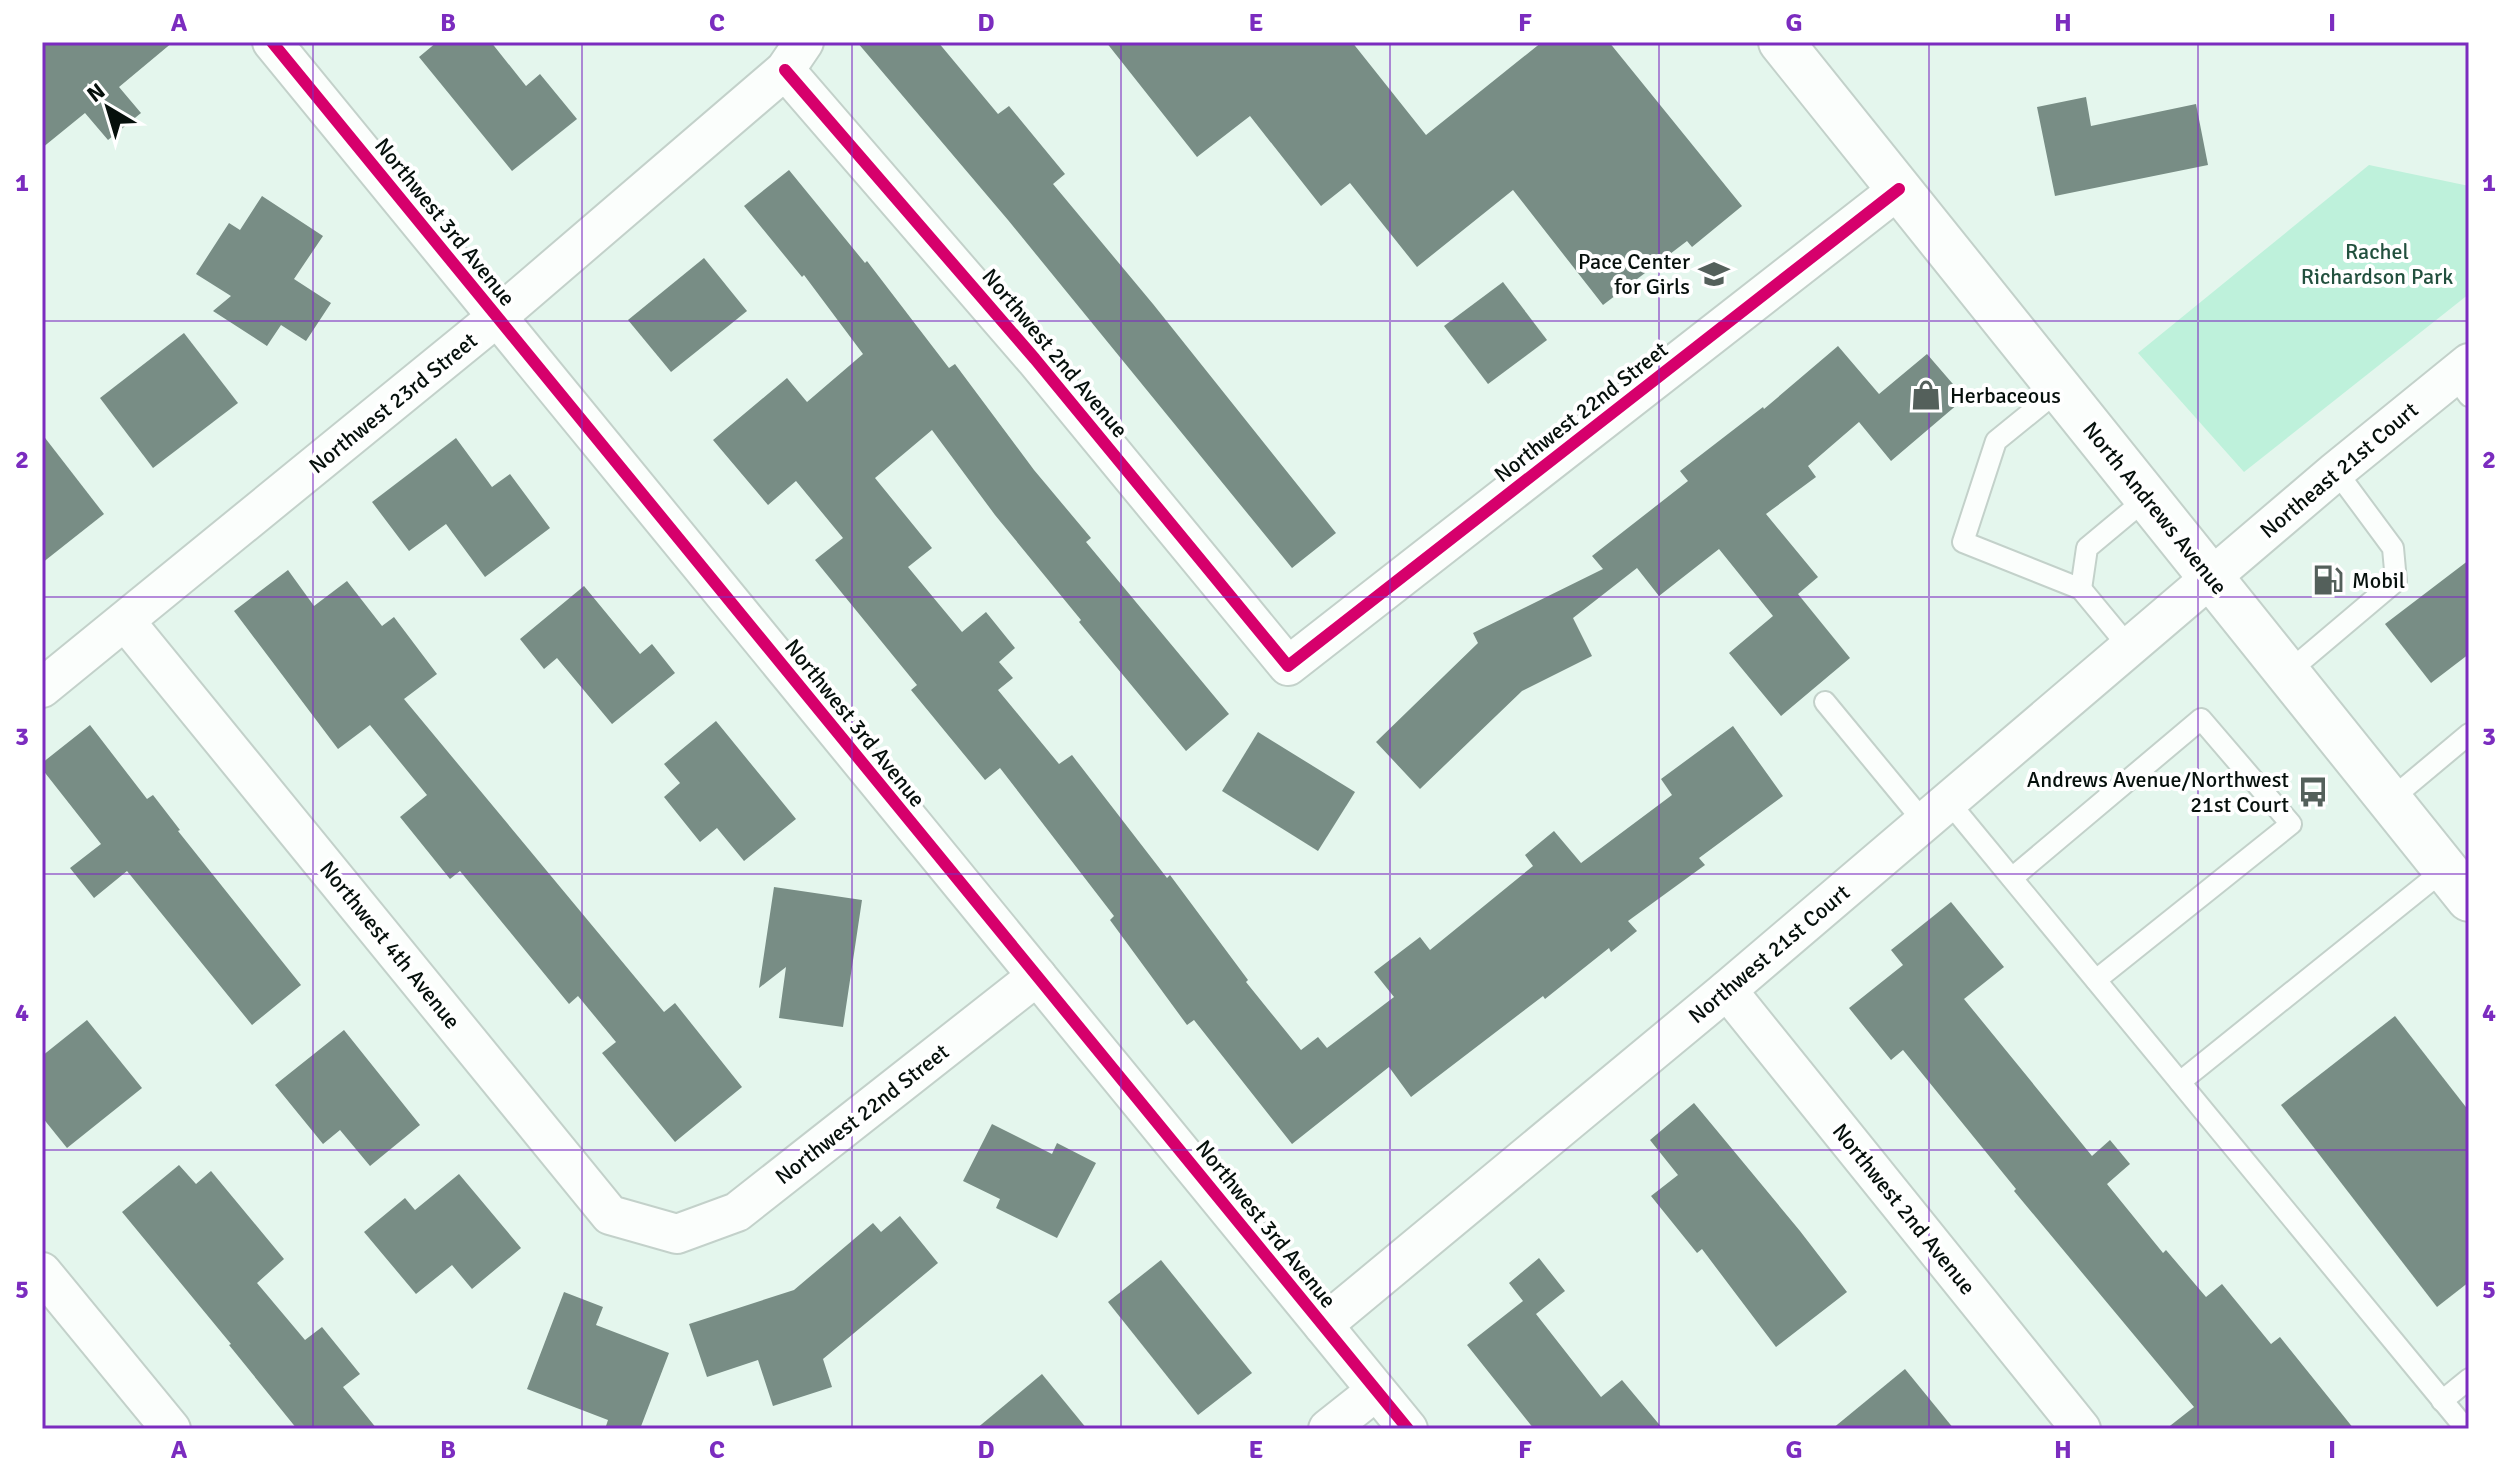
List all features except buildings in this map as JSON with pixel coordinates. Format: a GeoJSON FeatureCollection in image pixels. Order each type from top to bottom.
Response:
{"type":"FeatureCollection","features":[{"type":"Feature","properties":{"kind":"main road","name":"North Andrews Avenue"},"geometry":{"type":"LineString","coordinates":[[1781,42],[2457,884]]}},
{"type":"Feature","properties":{"kind":"street","name":"Northwest 3rd Avenue"},"geometry":{"type":"LineString","coordinates":[[272,42],[1408,1429]]}},
{"type":"Feature","properties":{"kind":"street","name":"Northwest 23rd Street"},"geometry":{"type":"LineString","coordinates":[[42,688],[497,317],[794,56]]}},
{"type":"Feature","properties":{"kind":"street","name":"Northwest 2nd Avenue"},"geometry":{"type":"LineString","coordinates":[[794,56],[1035,359],[1288,666]]}},
{"type":"Feature","properties":{"kind":"street","name":"Northwest 22nd Street"},"geometry":{"type":"LineString","coordinates":[[1288,666],[1899,189]]}},
{"type":"Feature","properties":{"kind":"street","name":"Northeast 21st Court"},"geometry":{"type":"LineString","coordinates":[[2211,577],[2336,471],[2464,378]]}},
{"type":"Feature","properties":{"kind":"street","name":"Northwest 21st Court"},"geometry":{"type":"LineString","coordinates":[[1323,1325],[1727,990],[2211,577]]}},
{"type":"Feature","properties":{"kind":"street","name":"Northwest 4th Avenue"},"geometry":{"type":"LineString","coordinates":[[125,621],[610,1215],[677,1234]]}},
{"type":"Feature","properties":{"kind":"street","name":"Northwest 22nd Street"},"geometry":{"type":"LineString","coordinates":[[677,1234],[737,1212],[1037,976]]}},
{"type":"Feature","properties":{"kind":"street","name":"Northwest 2nd Avenue"},"geometry":{"type":"LineString","coordinates":[[1727,990],[2081,1429]]}},
{"type":"Feature","properties":{"kind":"street"},"geometry":{"type":"LineString","coordinates":[[42,1272],[171,1429]]}},
{"type":"Feature","properties":{"kind":"street"},"geometry":{"type":"LineString","coordinates":[[1328,1429],[1376,1391]]}},
{"type":"Feature","properties":{"kind":"lane"},"geometry":{"type":"LineString","coordinates":[[2060,389],[1996,441],[1963,542],[2081,589],[2129,647]]}},
{"type":"Feature","properties":{"kind":"lane"},"geometry":{"type":"LineString","coordinates":[[2287,673],[2396,581],[2393,548],[2336,471]]}},
{"type":"Feature","properties":{"kind":"lane"},"geometry":{"type":"LineString","coordinates":[[2081,589],[2087,548],[2147,498]]}},
{"type":"Feature","properties":{"kind":"lane"},"geometry":{"type":"LineString","coordinates":[[1825,702],[1936,812],[2012,878],[2466,1429]]}},
{"type":"Feature","properties":{"kind":"lane"},"geometry":{"type":"LineString","coordinates":[[2012,878],[2201,719],[2291,824],[2096,980]]}},
{"type":"Feature","properties":{"kind":"lane"},"geometry":{"type":"LineString","coordinates":[[2390,800],[2469,734]]}},
{"type":"Feature","properties":{"kind":"lane"},"geometry":{"type":"LineString","coordinates":[[2180,1082],[2457,884]]}},
{"type":"Feature","properties":{"kind":"lane"},"geometry":{"type":"LineString","coordinates":[[2442,1401],[2469,1379]]}},
{"type":"Feature","properties":{"kind":"green space","name":"Rachel Richardson Park"},"geometry":{"type":"Polygon","coordinates":[[[2369,165],[2469,186],[2469,294],[2244,472],[2138,353],[2369,165]]]}},
{"type":"Feature","properties":{"kind":"cycle path"},"geometry":{"type":"LineString","coordinates":[[272,42],[1408,1429]]}},
{"type":"Feature","properties":{"kind":"cycle path"},"geometry":{"type":"LineString","coordinates":[[785,70],[1035,359],[1288,666],[1899,189]]}},
{"type":"Feature","properties":{"kind":"place","name":"Pace Center for Girls"},"geometry":{"type":"Point","coordinates":[1714,274]}},
{"type":"Feature","properties":{"kind":"place","name":"Herbaceous"},"geometry":{"type":"Point","coordinates":[1926,395]}},
{"type":"Feature","properties":{"kind":"place","name":"Mobil"},"geometry":{"type":"Point","coordinates":[2328,580]}},
{"type":"Feature","properties":{"kind":"place","name":"Andrews Avenue/Northwest 21st Court"},"geometry":{"type":"Point","coordinates":[2313,792]}}]}
